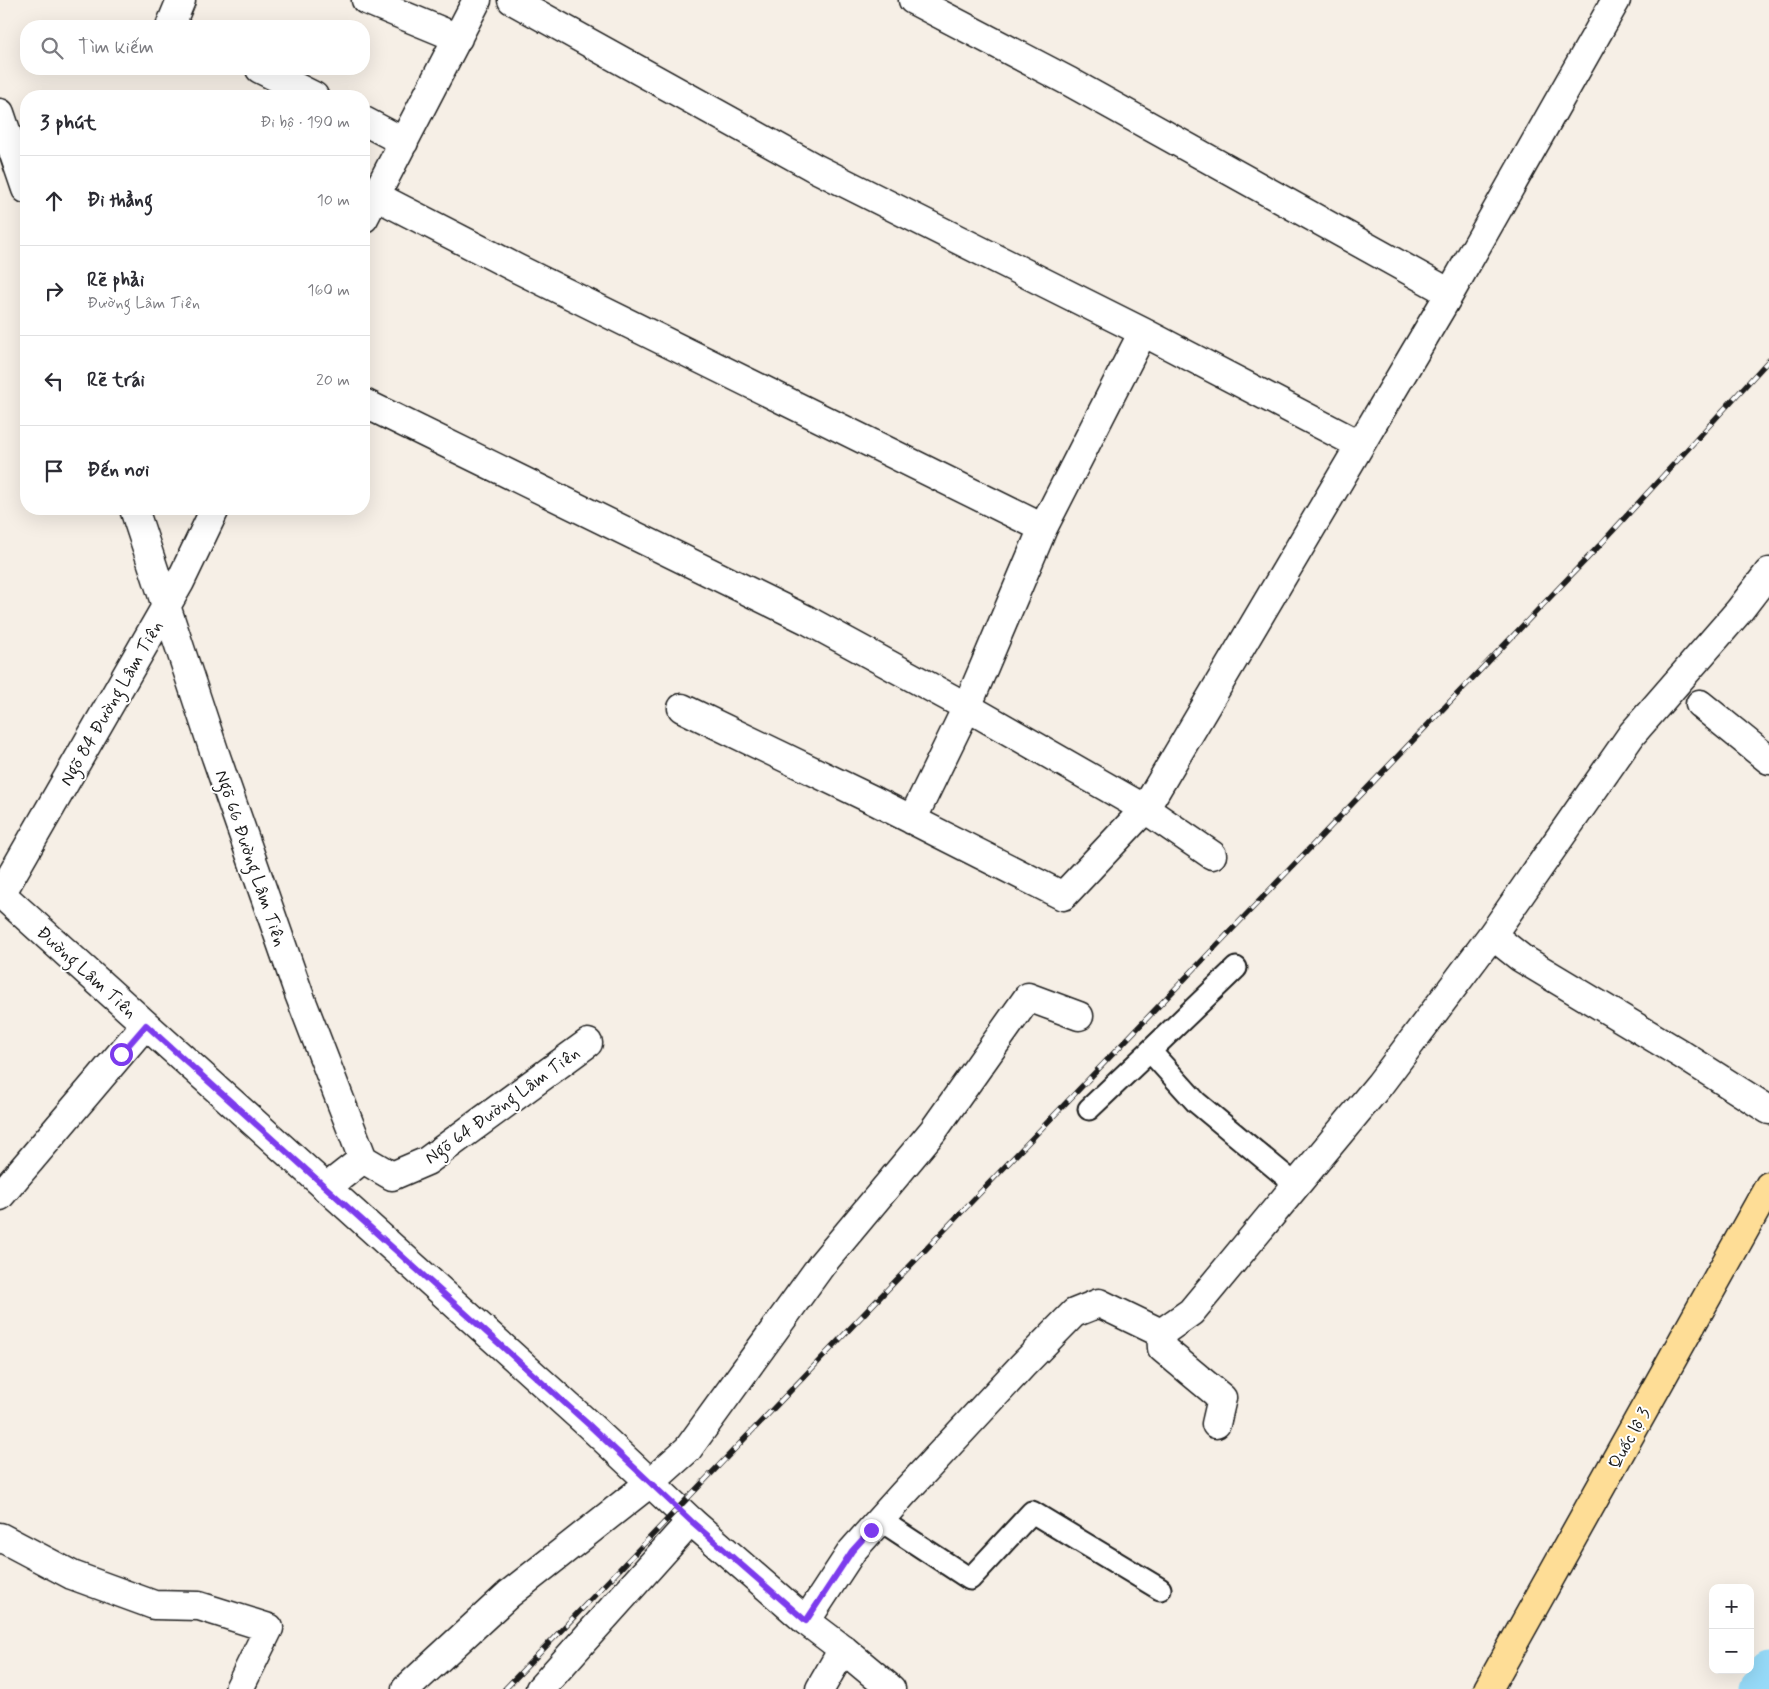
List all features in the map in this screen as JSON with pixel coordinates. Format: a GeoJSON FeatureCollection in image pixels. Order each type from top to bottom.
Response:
{"type":"FeatureCollection","features":[{"type":"Feature","properties":{"kind":"highway","name":"Quốc lộ 3"},"geometry":{"type":"LineString","coordinates":[[1488,1689],[1769,1186]]}},
{"type":"Feature","properties":{"kind":"street"},"geometry":{"type":"LineString","coordinates":[[173,20],[181,0]]}},
{"type":"Feature","properties":{"kind":"street"},"geometry":{"type":"LineString","coordinates":[[366,0],[458,38]]}},
{"type":"Feature","properties":{"kind":"street"},"geometry":{"type":"LineString","coordinates":[[477,0],[370,207],[534,277],[1043,528]]}},
{"type":"Feature","properties":{"kind":"street"},"geometry":{"type":"LineString","coordinates":[[512,0],[816,168],[1143,332],[1360,445]]}},
{"type":"Feature","properties":{"kind":"street"},"geometry":{"type":"LineString","coordinates":[[914,0],[1070,82],[1450,293]]}},
{"type":"Feature","properties":{"kind":"street"},"geometry":{"type":"LineString","coordinates":[[682,708],[1063,896],[1145,809],[1450,293],[1616,0]]}},
{"type":"Feature","properties":{"kind":"street"},"geometry":{"type":"LineString","coordinates":[[272,75],[302,90]]}},
{"type":"Feature","properties":{"kind":"street"},"geometry":{"type":"LineString","coordinates":[[0,113],[20,171]]}},
{"type":"Feature","properties":{"kind":"street"},"geometry":{"type":"LineString","coordinates":[[370,124],[404,142]]}},
{"type":"Feature","properties":{"kind":"street"},"geometry":{"type":"LineString","coordinates":[[912,820],[966,707],[1043,528],[1143,332]]}},
{"type":"Feature","properties":{"kind":"street"},"geometry":{"type":"LineString","coordinates":[[370,406],[807,620],[966,707],[1145,809],[1212,856]]}},
{"type":"Feature","properties":{"kind":"street","name":"Ngõ 66 Đường Lâm Tiên"},"geometry":{"type":"LineString","coordinates":[[136,515],[214,751],[299,994],[363,1159]]}},
{"type":"Feature","properties":{"kind":"street","name":"Ngõ 84 Đường Lâm Tiên"},"geometry":{"type":"LineString","coordinates":[[1,893],[180,582],[212,515]]}},
{"type":"Feature","properties":{"kind":"street"},"geometry":{"type":"LineString","coordinates":[[1161,1333],[1190,1312],[1380,1084],[1492,935],[1632,734],[1739,611],[1769,572]]}},
{"type":"Feature","properties":{"kind":"street"},"geometry":{"type":"LineString","coordinates":[[1700,704],[1769,760]]}},
{"type":"Feature","properties":{"kind":"street","name":"Đường Lâm Tiên"},"geometry":{"type":"LineString","coordinates":[[1,893],[651,1482],[691,1521],[806,1621],[891,1689]]}},
{"type":"Feature","properties":{"kind":"street"},"geometry":{"type":"LineString","coordinates":[[1492,935],[1521,958],[1681,1054],[1769,1110]]}},
{"type":"Feature","properties":{"kind":"street"},"geometry":{"type":"LineString","coordinates":[[406,1689],[509,1594],[651,1482],[688,1449],[822,1264],[932,1131],[1028,997],[1079,1016]]}},
{"type":"Feature","properties":{"kind":"street"},"geometry":{"type":"LineString","coordinates":[[0,1196],[146,1025]]}},
{"type":"Feature","properties":{"kind":"street","name":"Ngõ 64 Đường Lâm Tiên"},"geometry":{"type":"LineString","coordinates":[[363,1159],[392,1176],[427,1160],[588,1043]]}},
{"type":"Feature","properties":{"kind":"street"},"geometry":{"type":"LineString","coordinates":[[326,1188],[363,1159]]}},
{"type":"Feature","properties":{"kind":"street"},"geometry":{"type":"LineString","coordinates":[[806,1621],[852,1551],[1022,1366],[1074,1313],[1099,1303],[1161,1333]]}},
{"type":"Feature","properties":{"kind":"street"},"geometry":{"type":"LineString","coordinates":[[1161,1333],[1162,1348],[1222,1398],[1216,1424]]}},
{"type":"Feature","properties":{"kind":"street"},"geometry":{"type":"LineString","coordinates":[[540,1689],[691,1521]]}},
{"type":"Feature","properties":{"kind":"street"},"geometry":{"type":"LineString","coordinates":[[0,1537],[72,1575],[154,1605],[199,1606],[268,1628],[239,1689]]}},
{"type":"Feature","properties":{"kind":"street"},"geometry":{"type":"LineString","coordinates":[[820,1689],[843,1649]]}},
{"type":"Feature","properties":{"kind":"lane"},"geometry":{"type":"LineString","coordinates":[[1088,1109],[1236,968]]}},
{"type":"Feature","properties":{"kind":"lane"},"geometry":{"type":"LineString","coordinates":[[1150,1051],[1196,1102],[1296,1185]]}},
{"type":"Feature","properties":{"kind":"lane"},"geometry":{"type":"LineString","coordinates":[[880,1520],[970,1579],[1032,1512],[1160,1589]]}},
{"type":"Feature","properties":{"kind":"waterway"},"geometry":{"type":"LineString","coordinates":[[1759,1689],[1769,1671]]}},
{"type":"Feature","properties":{"kind":"railway"},"geometry":{"type":"LineString","coordinates":[[505,1689],[1599,546],[1769,360]]}},
{"type":"Feature","properties":{"kind":"route"},"geometry":{"type":"LineString","coordinates":[[121,1054],[146,1025],[588,1424],[691,1521],[806,1621],[852,1551],[871,1530]]}}]}
